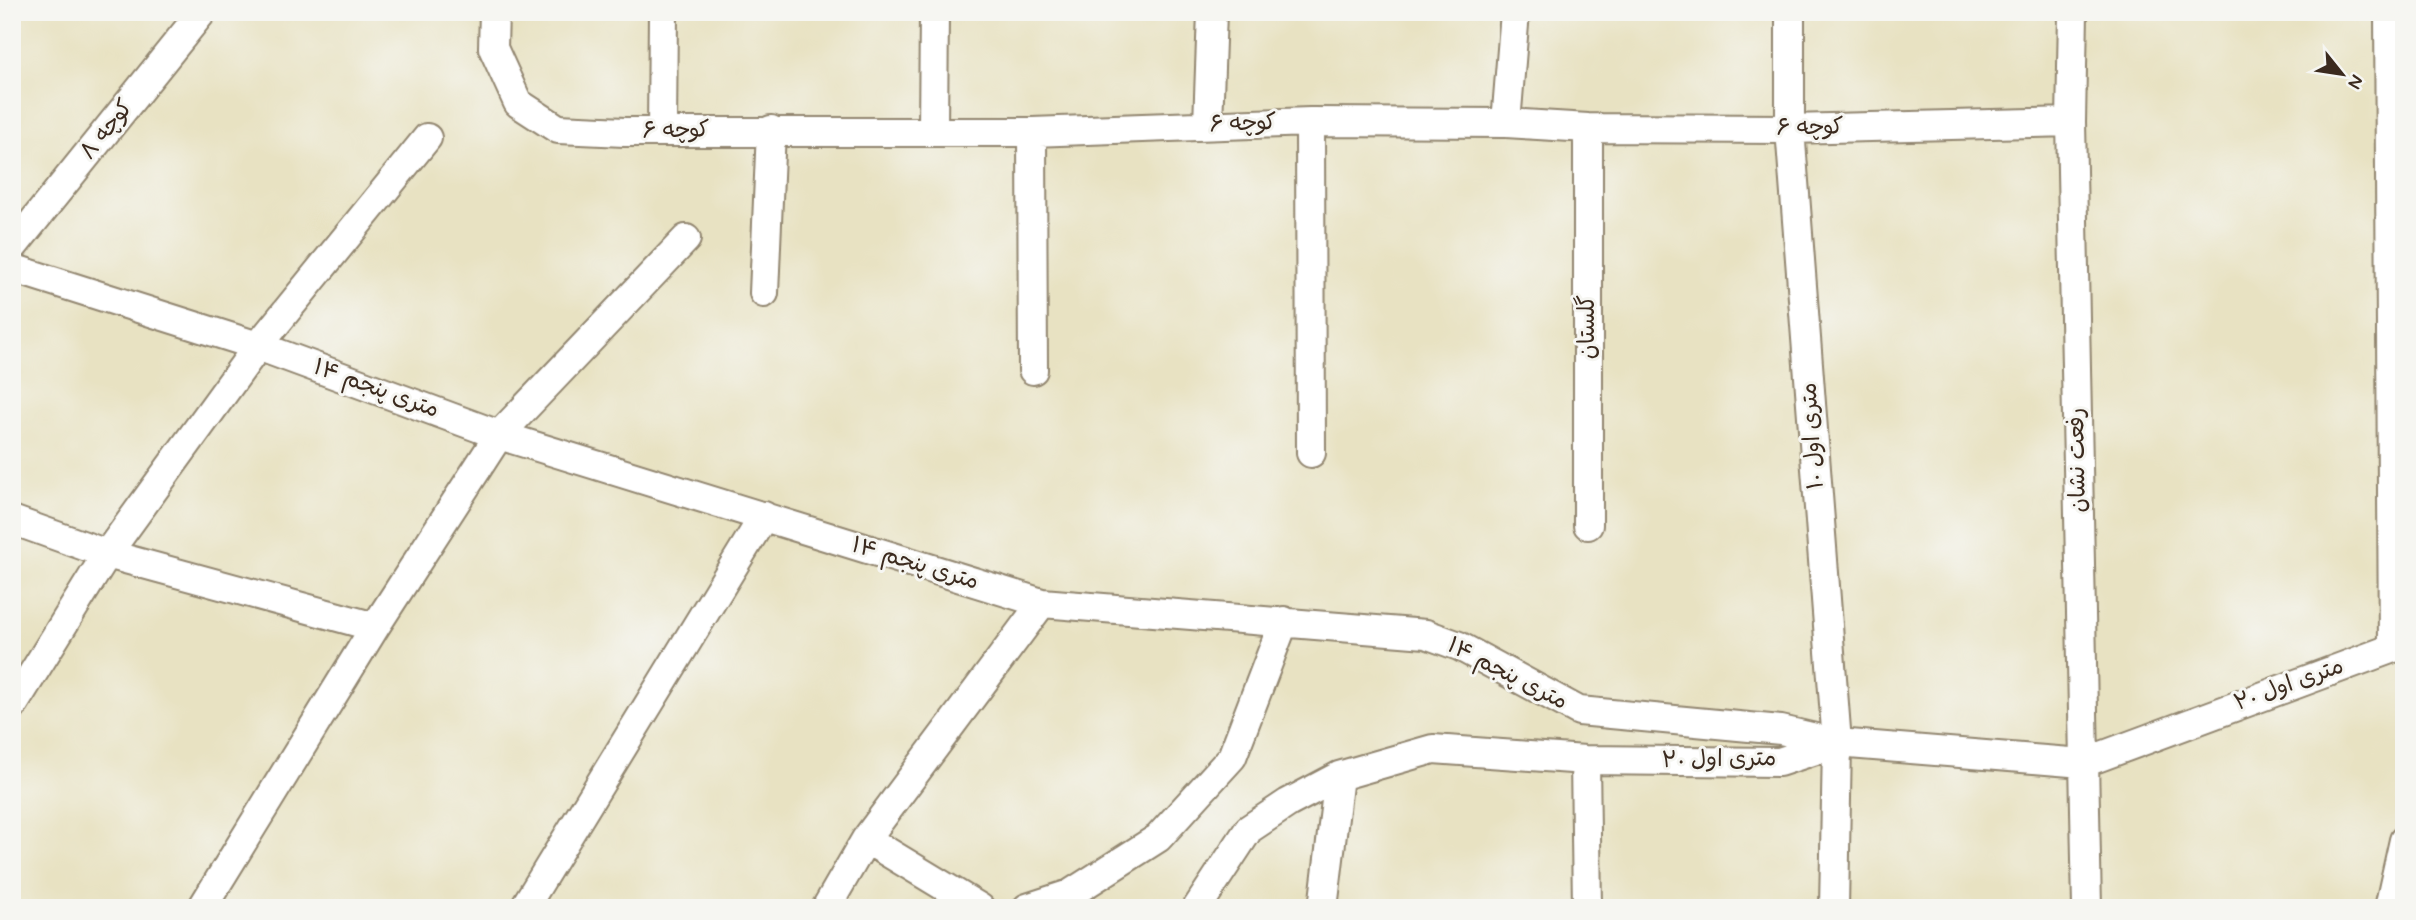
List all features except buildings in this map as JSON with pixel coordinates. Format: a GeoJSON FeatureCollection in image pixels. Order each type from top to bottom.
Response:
{"type":"FeatureCollection","features":[{"type":"Feature","properties":{"kind":"street","name":"کوچه ۸"},"geometry":{"type":"LineString","coordinates":[[12,248],[202,12]]}},
{"type":"Feature","properties":{"kind":"street","name":"کوچه ۶"},"geometry":{"type":"LineString","coordinates":[[494,12],[493,48],[518,103],[558,129],[662,132],[1032,132],[1310,122],[1790,129],[2071,122]]}},
{"type":"Feature","properties":{"kind":"street"},"geometry":{"type":"LineString","coordinates":[[662,132],[663,12]]}},
{"type":"Feature","properties":{"kind":"street"},"geometry":{"type":"LineString","coordinates":[[933,130],[934,12]]}},
{"type":"Feature","properties":{"kind":"street"},"geometry":{"type":"LineString","coordinates":[[1208,124],[1212,12]]}},
{"type":"Feature","properties":{"kind":"street"},"geometry":{"type":"LineString","coordinates":[[1506,123],[1516,12]]}},
{"type":"Feature","properties":{"kind":"street","name":"۱۰ متری اول"},"geometry":{"type":"LineString","coordinates":[[1790,12],[1790,129],[1837,743],[1834,908]]}},
{"type":"Feature","properties":{"kind":"street","name":"رفعت نشان"},"geometry":{"type":"LineString","coordinates":[[2073,12],[2071,122],[2087,908]]}},
{"type":"Feature","properties":{"kind":"street"},"geometry":{"type":"LineString","coordinates":[[2389,12],[2397,188],[2398,646]]}},
{"type":"Feature","properties":{"kind":"street"},"geometry":{"type":"LineString","coordinates":[[1310,122],[1311,453]]}},
{"type":"Feature","properties":{"kind":"street","name":"گلستان"},"geometry":{"type":"LineString","coordinates":[[1588,128],[1588,525]]}},
{"type":"Feature","properties":{"kind":"street"},"geometry":{"type":"LineString","coordinates":[[764,293],[771,130]]}},
{"type":"Feature","properties":{"kind":"street"},"geometry":{"type":"LineString","coordinates":[[1032,132],[1033,370]]}},
{"type":"Feature","properties":{"kind":"street"},"geometry":{"type":"LineString","coordinates":[[12,707],[107,554],[258,346],[427,138]]}},
{"type":"Feature","properties":{"kind":"street"},"geometry":{"type":"LineString","coordinates":[[202,908],[375,627],[499,435],[686,239]]}},
{"type":"Feature","properties":{"kind":"street","name":"۱۴ متری پنجم"},"geometry":{"type":"LineString","coordinates":[[12,268],[258,346],[499,435],[1042,603],[1426,634],[1459,646],[1579,711],[1781,730],[1837,743]]}},
{"type":"Feature","properties":{"kind":"street"},"geometry":{"type":"LineString","coordinates":[[524,908],[764,516]]}},
{"type":"Feature","properties":{"kind":"street"},"geometry":{"type":"LineString","coordinates":[[12,520],[107,554],[375,627]]}},
{"type":"Feature","properties":{"kind":"street"},"geometry":{"type":"LineString","coordinates":[[827,908],[866,839],[1042,603]]}},
{"type":"Feature","properties":{"kind":"street"},"geometry":{"type":"LineString","coordinates":[[1027,908],[1070,894],[1158,838],[1232,757],[1284,621]]}},
{"type":"Feature","properties":{"kind":"street","name":"۲۰ متری اول"},"geometry":{"type":"LineString","coordinates":[[1197,908],[1249,829],[1288,803],[1339,776],[1433,749],[1586,760],[1779,762],[1837,743],[2083,763],[2398,646]]}},
{"type":"Feature","properties":{"kind":"street"},"geometry":{"type":"LineString","coordinates":[[1586,760],[1587,908]]}},
{"type":"Feature","properties":{"kind":"street"},"geometry":{"type":"LineString","coordinates":[[1324,908],[1339,776]]}},
{"type":"Feature","properties":{"kind":"street"},"geometry":{"type":"LineString","coordinates":[[866,839],[980,908]]}},
{"type":"Feature","properties":{"kind":"street"},"geometry":{"type":"LineString","coordinates":[[2389,908],[2404,840]]}}]}
